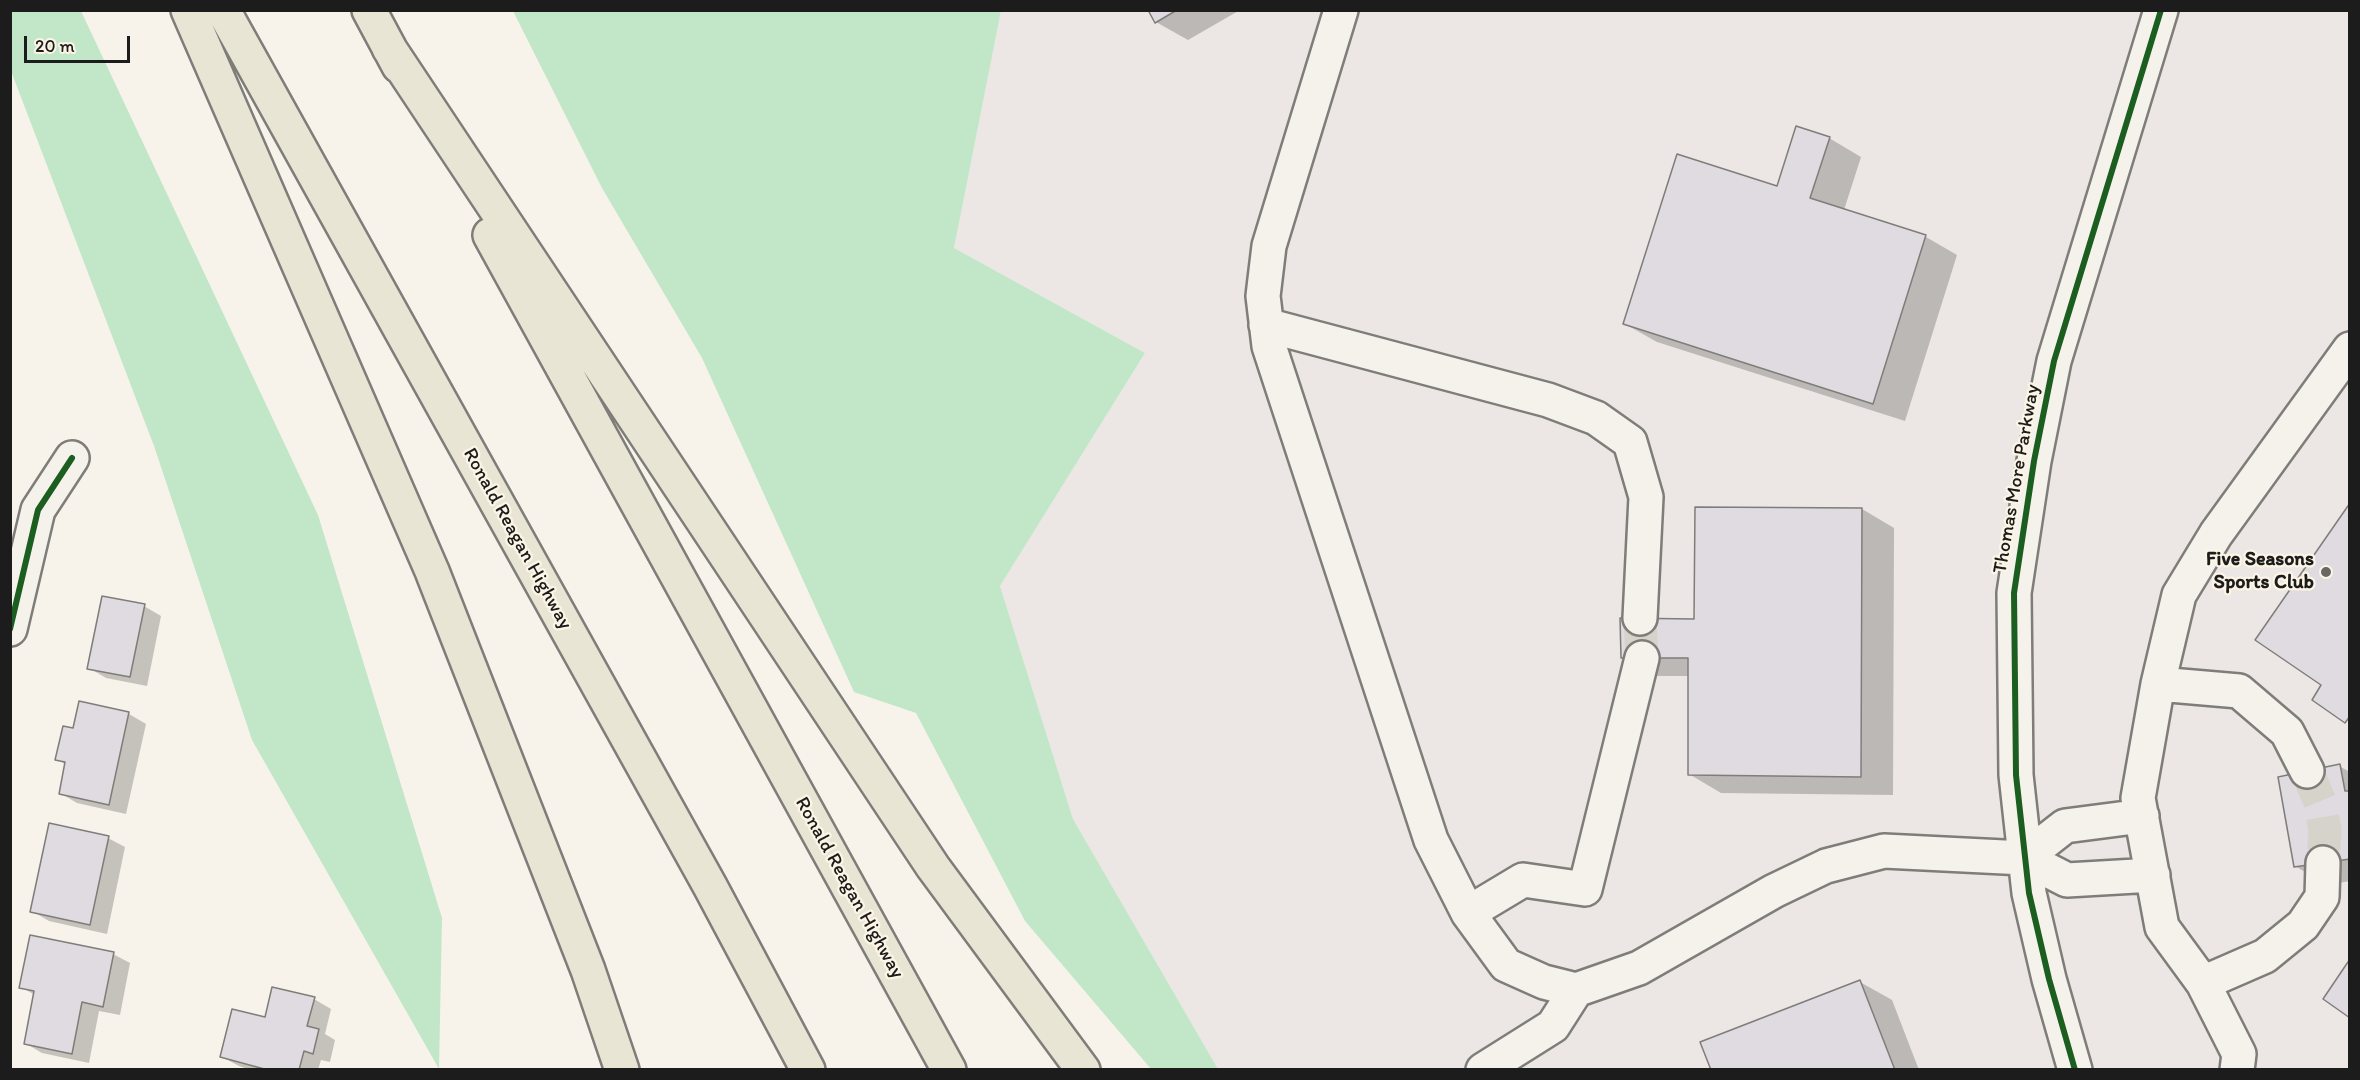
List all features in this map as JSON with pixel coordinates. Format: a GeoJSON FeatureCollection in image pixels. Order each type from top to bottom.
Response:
{"type":"FeatureCollection","features":[{"type":"Feature","properties":{"kind":"highway"},"geometry":{"type":"LineString","coordinates":[[188,10],[432,571],[588,970],[622,1070]]}},
{"type":"Feature","properties":{"kind":"highway","name":"Ronald Reagan Highway"},"geometry":{"type":"LineString","coordinates":[[223,10],[710,886],[808,1070]]}},
{"type":"Feature","properties":{"kind":"highway","name":"Ronald Reagan Highway"},"geometry":{"type":"LineString","coordinates":[[369,10],[498,250],[949,1070]]}},
{"type":"Feature","properties":{"kind":"highway"},"geometry":{"type":"LineString","coordinates":[[389,48],[927,858],[1083,1070]]}},
{"type":"Feature","properties":{"kind":"street"},"geometry":{"type":"LineString","coordinates":[[1341,10],[1269,246],[1263,296],[1269,346],[1431,840],[1468,913],[1506,964],[1544,982],[1576,990],[1639,968],[1774,891],[1826,866],[1884,851],[2025,858],[2067,880],[2153,875]]}},
{"type":"Feature","properties":{"kind":"street","name":"Thomas More Parkway"},"geometry":{"type":"LineString","coordinates":[[2075,1070],[2049,979],[2029,893],[2016,775],[2014,593],[2034,461],[2055,361],[2161,10]]}},
{"type":"Feature","properties":{"kind":"street"},"geometry":{"type":"LineString","coordinates":[[1266,325],[1548,400],[1596,418],[1630,442],[1646,497],[1640,618]]}},
{"type":"Feature","properties":{"kind":"street"},"geometry":{"type":"LineString","coordinates":[[2237,1070],[2239,1054],[2203,983],[2162,927],[2138,798],[2158,684],[2179,595],[2216,534],[2349,349]]}},
{"type":"Feature","properties":{"kind":"street"},"geometry":{"type":"LineString","coordinates":[[10,629],[38,510],[72,458]]}},
{"type":"Feature","properties":{"kind":"street"},"geometry":{"type":"LineString","coordinates":[[1468,913],[1523,880],[1586,889],[1642,658]]}},
{"type":"Feature","properties":{"kind":"street"},"geometry":{"type":"LineString","coordinates":[[2158,684],[2239,691],[2288,732],[2307,771]]}},
{"type":"Feature","properties":{"kind":"street"},"geometry":{"type":"LineString","coordinates":[[2025,858],[2064,826],[2142,816]]}},
{"type":"Feature","properties":{"kind":"street"},"geometry":{"type":"LineString","coordinates":[[2203,983],[2265,956],[2303,925],[2322,897],[2323,863]]}},
{"type":"Feature","properties":{"kind":"street"},"geometry":{"type":"LineString","coordinates":[[1483,1070],[1553,1026],[1576,990]]}},
{"type":"Feature","properties":{"kind":"shaded area"},"geometry":{"type":"Polygon","coordinates":[[[1001,11],[2349,11],[2349,1069],[1218,1069],[1073,819],[1000,586],[1145,353],[954,248],[1001,11]]]}},
{"type":"Feature","properties":{"kind":"green space"},"geometry":{"type":"Polygon","coordinates":[[[11,10],[81,11],[318,515],[442,918],[439,1069],[252,740],[154,446],[11,71],[11,10]]]}},
{"type":"Feature","properties":{"kind":"green space"},"geometry":{"type":"Polygon","coordinates":[[[513,11],[1001,11],[954,248],[1145,353],[1000,586],[1073,819],[1218,1069],[1151,1069],[1025,921],[916,713],[854,692],[702,358],[602,188],[513,11]]]}},
{"type":"Feature","properties":{"kind":"building"},"geometry":{"type":"Polygon","coordinates":[[[1148,10],[1177,10],[1155,23],[1148,10]]]}},
{"type":"Feature","properties":{"kind":"building"},"geometry":{"type":"Polygon","coordinates":[[[1796,126],[1830,137],[1810,198],[1926,235],[1873,404],[1623,324],[1677,154],[1777,186],[1796,126]]]}},
{"type":"Feature","properties":{"kind":"building","name":"Five Seasons Sports Club"},"geometry":{"type":"Polygon","coordinates":[[[2350,503],[2350,716],[2345,723],[2312,700],[2321,685],[2255,640],[2350,503]]]}},
{"type":"Feature","properties":{"kind":"building"},"geometry":{"type":"Polygon","coordinates":[[[1695,507],[1862,508],[1861,777],[1688,775],[1688,658],[1621,658],[1620,618],[1694,619],[1695,507]]]}},
{"type":"Feature","properties":{"kind":"building"},"geometry":{"type":"Polygon","coordinates":[[[102,596],[145,604],[130,677],[87,669],[102,596]]]}},
{"type":"Feature","properties":{"kind":"building"},"geometry":{"type":"Polygon","coordinates":[[[79,701],[129,712],[109,805],[59,794],[65,762],[55,760],[63,726],[73,728],[79,701]]]}},
{"type":"Feature","properties":{"kind":"building"},"geometry":{"type":"Polygon","coordinates":[[[2340,764],[2345,791],[2350,791],[2350,859],[2294,867],[2278,777],[2340,764]]]}},
{"type":"Feature","properties":{"kind":"building"},"geometry":{"type":"Polygon","coordinates":[[[49,823],[109,836],[90,925],[30,912],[49,823]]]}},
{"type":"Feature","properties":{"kind":"building"},"geometry":{"type":"Polygon","coordinates":[[[30,935],[114,952],[103,1007],[82,1002],[72,1054],[24,1044],[34,991],[19,988],[30,935]]]}},
{"type":"Feature","properties":{"kind":"building"},"geometry":{"type":"Polygon","coordinates":[[[2350,959],[2350,1018],[2323,999],[2350,959]]]}},
{"type":"Feature","properties":{"kind":"building"},"geometry":{"type":"Polygon","coordinates":[[[1860,980],[1895,1070],[1711,1070],[1700,1042],[1860,980]]]}},
{"type":"Feature","properties":{"kind":"building"},"geometry":{"type":"Polygon","coordinates":[[[272,987],[315,997],[307,1026],[319,1029],[313,1054],[304,1051],[299,1070],[268,1070],[220,1057],[232,1009],[265,1017],[272,987]]]}},
{"type":"Feature","properties":{"kind":"tunnel"},"geometry":{"type":"LineString","coordinates":[[1640,618],[1642,658]]}},
{"type":"Feature","properties":{"kind":"tunnel"},"geometry":{"type":"LineString","coordinates":[[2307,771],[2320,802],[2325,830],[2323,863]]}},
{"type":"Feature","properties":{"kind":"cycle path"},"geometry":{"type":"LineString","coordinates":[[2075,1070],[2049,979],[2029,893],[2016,775],[2014,593],[2034,461],[2054,361],[2161,10]]}},
{"type":"Feature","properties":{"kind":"cycle path"},"geometry":{"type":"LineString","coordinates":[[10,629],[38,510],[72,458]]}},
{"type":"Feature","properties":{"kind":"place","name":"Five Seasons Sports Club"},"geometry":{"type":"Point","coordinates":[2326,572]}}]}
